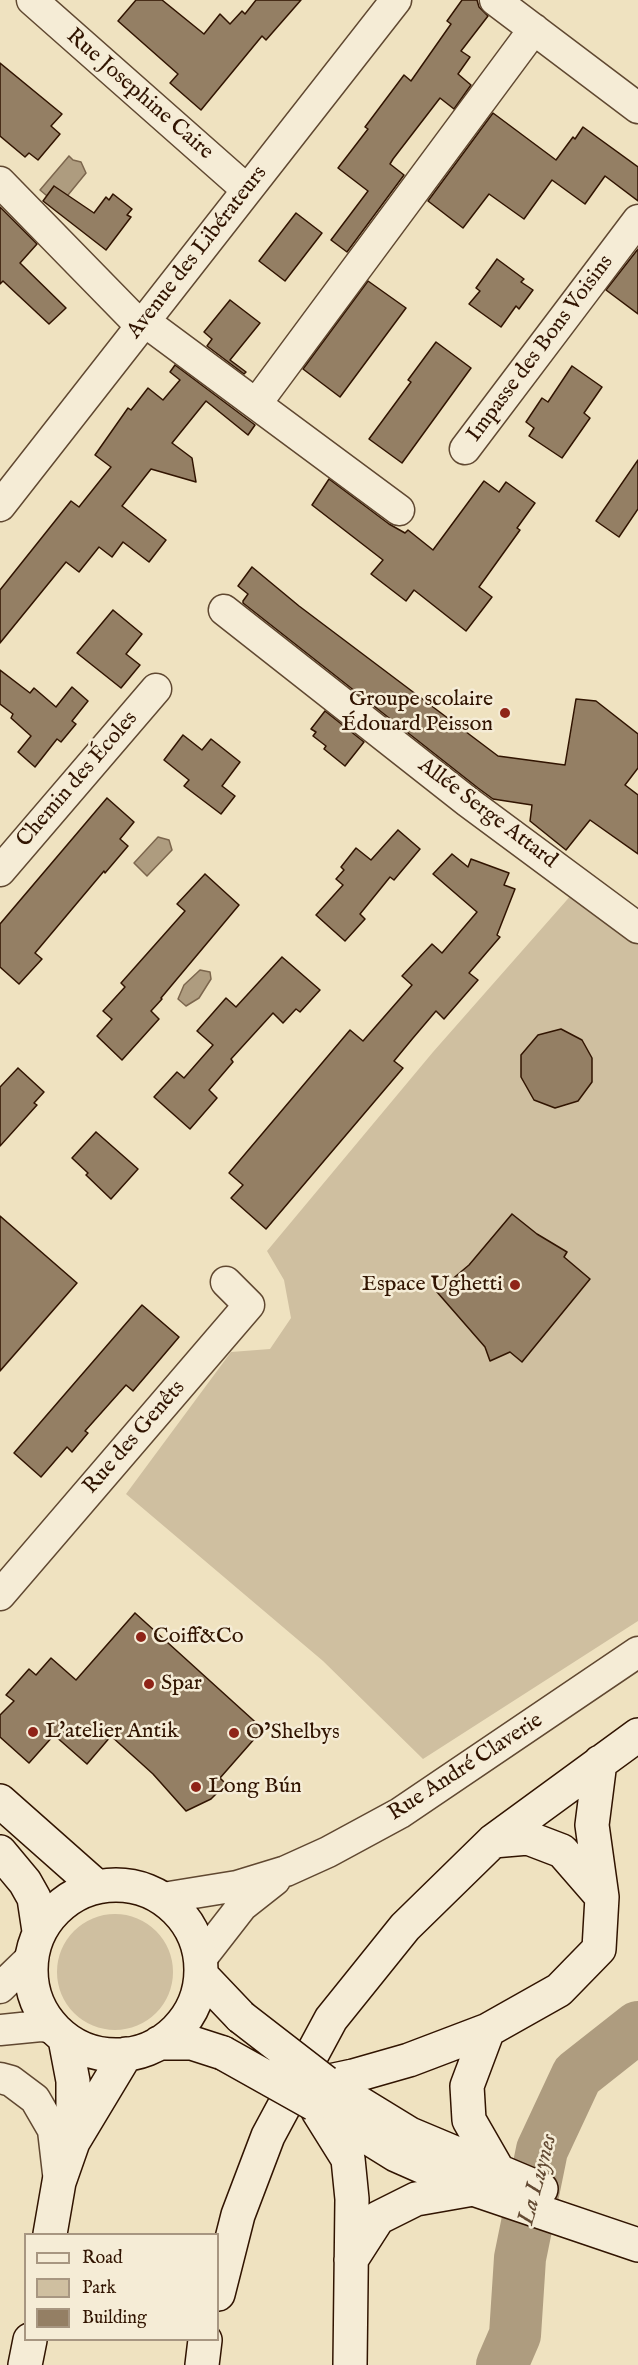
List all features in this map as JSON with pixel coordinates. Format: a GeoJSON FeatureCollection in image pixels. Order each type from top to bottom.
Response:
{"type":"FeatureCollection","features":[{"type":"Feature","properties":{"kind":"main road"},"geometry":{"type":"LineString","coordinates":[[215,2233],[221,2209],[252,2127],[316,2013],[391,1914],[484,1824],[638,1715]]}},
{"type":"Feature","properties":{"kind":"main road"},"geometry":{"type":"LineString","coordinates":[[219,2290],[238,2215],[268,2136],[331,2019],[405,1927],[493,1841],[638,1735]]}},
{"type":"Feature","properties":{"kind":"main road"},"geometry":{"type":"LineString","coordinates":[[320,2093],[353,2076],[409,2060],[488,2030],[559,1990],[599,1949],[602,1897],[592,1825],[600,1762]]}},
{"type":"Feature","properties":{"kind":"main road"},"geometry":{"type":"LineString","coordinates":[[0,1801],[96,1886]]}},
{"type":"Feature","properties":{"kind":"main road"},"geometry":{"type":"LineString","coordinates":[[493,1841],[528,1838],[562,1851],[602,1897]]}},
{"type":"Feature","properties":{"kind":"main road"},"geometry":{"type":"LineString","coordinates":[[0,1852],[25,1882],[34,1898],[34,1991],[39,2007],[59,2033],[84,2049],[105,2054],[126,2054],[159,2043],[192,2043],[223,2053],[320,2093],[348,2159],[352,2199],[350,2365]]}},
{"type":"Feature","properties":{"kind":"main road"},"geometry":{"type":"LineString","coordinates":[[35,1945],[54,1911],[60,1905],[74,1895],[96,1886],[130,1885],[163,1898],[181,1914],[194,1936],[201,1967],[197,1995],[188,2014],[175,2031],[159,2043]]}},
{"type":"Feature","properties":{"kind":"main road"},"geometry":{"type":"LineString","coordinates":[[201,1967],[241,2017],[320,2093],[396,2156],[588,2218],[638,2225]]}},
{"type":"Feature","properties":{"kind":"main road"},"geometry":{"type":"LineString","coordinates":[[488,2030],[467,2086],[469,2120],[490,2187]]}},
{"type":"Feature","properties":{"kind":"main road"},"geometry":{"type":"LineString","coordinates":[[59,2033],[72,2080],[74,2142]]}},
{"type":"Feature","properties":{"kind":"main road"},"geometry":{"type":"LineString","coordinates":[[50,2233],[59,2182],[74,2142],[126,2054]]}},
{"type":"Feature","properties":{"kind":"main road"},"geometry":{"type":"LineString","coordinates":[[351,2260],[378,2218],[416,2199],[490,2187]]}},
{"type":"Feature","properties":{"kind":"main road"},"geometry":{"type":"LineString","coordinates":[[588,2218],[638,2245]]}},
{"type":"Feature","properties":{"kind":"main road"},"geometry":{"type":"LineString","coordinates":[[25,2365],[30,2341]]}},
{"type":"Feature","properties":{"kind":"main road"},"geometry":{"type":"LineString","coordinates":[[183,2365],[186,2341]]}},
{"type":"Feature","properties":{"kind":"main road"},"geometry":{"type":"LineString","coordinates":[[202,2365],[205,2341]]}},
{"type":"Feature","properties":{"kind":"street","name":"Rue Josephine Caire"},"geometry":{"type":"LineString","coordinates":[[32,0],[246,189]]}},
{"type":"Feature","properties":{"kind":"street","name":"Avenue des Libérateurs"},"geometry":{"type":"LineString","coordinates":[[0,506],[396,0]]}},
{"type":"Feature","properties":{"kind":"street"},"geometry":{"type":"LineString","coordinates":[[495,0],[638,108]]}},
{"type":"Feature","properties":{"kind":"street"},"geometry":{"type":"LineString","coordinates":[[256,404],[534,29]]}},
{"type":"Feature","properties":{"kind":"street"},"geometry":{"type":"LineString","coordinates":[[0,182],[132,317],[144,321],[399,510]]}},
{"type":"Feature","properties":{"kind":"street","name":"Impasse des Bons Voisins"},"geometry":{"type":"LineString","coordinates":[[465,449],[638,220]]}},
{"type":"Feature","properties":{"kind":"street","name":"Allée Serge Attard"},"geometry":{"type":"LineString","coordinates":[[224,610],[468,802],[638,928]]}},
{"type":"Feature","properties":{"kind":"street","name":"Chemin des Écoles"},"geometry":{"type":"LineString","coordinates":[[0,871],[156,689]]}},
{"type":"Feature","properties":{"kind":"street","name":"Rue des Genêts"},"geometry":{"type":"LineString","coordinates":[[0,1595],[249,1305],[226,1282]]}},
{"type":"Feature","properties":{"kind":"street","name":"Rue André Claverie"},"geometry":{"type":"LineString","coordinates":[[163,1898],[237,1886],[286,1871],[400,1813],[638,1652]]}},
{"type":"Feature","properties":{"kind":"street","name":"Rue André Claverie"},"geometry":{"type":"LineString","coordinates":[[201,1967],[242,1906],[286,1871]]}},
{"type":"Feature","properties":{"kind":"street"},"geometry":{"type":"LineString","coordinates":[[0,1988],[35,1945]]}},
{"type":"Feature","properties":{"kind":"street"},"geometry":{"type":"LineString","coordinates":[[0,2030],[41,2026],[59,2033]]}},
{"type":"Feature","properties":{"kind":"street"},"geometry":{"type":"LineString","coordinates":[[0,2078],[11,2081],[35,2099],[53,2130],[59,2182]]}},
{"type":"Feature","properties":{"kind":"green space"},"geometry":{"type":"Polygon","coordinates":[[[573,893],[638,944],[638,1621],[423,1759],[323,1661],[126,1494],[231,1352],[270,1349],[291,1318],[284,1280],[267,1251],[433,1052],[573,893]]]}},
{"type":"Feature","properties":{"kind":"green space"},"geometry":{"type":"Polygon","coordinates":[[[115,1914],[137,1919],[156,1931],[168,1950],[173,1972],[168,1994],[156,2013],[137,2025],[115,2030],[93,2025],[74,2013],[62,1994],[57,1972],[62,1950],[74,1931],[93,1919],[115,1914]]]}},
{"type":"Feature","properties":{"kind":"shaded area"},"geometry":{"type":"Polygon","coordinates":[[[69,156],[81,162],[86,173],[59,206],[40,190],[69,156]]]}},
{"type":"Feature","properties":{"kind":"shaded area"},"geometry":{"type":"Polygon","coordinates":[[[158,837],[169,840],[172,850],[147,876],[134,863],[158,837]]]}},
{"type":"Feature","properties":{"kind":"shaded area"},"geometry":{"type":"Polygon","coordinates":[[[200,970],[210,972],[211,979],[199,998],[186,1006],[178,999],[184,985],[200,970]]]}},
{"type":"Feature","properties":{"kind":"building"},"geometry":{"type":"Polygon","coordinates":[[[136,0],[162,0],[204,34],[220,14],[230,24],[242,11],[245,14],[256,0],[301,0],[266,40],[262,36],[201,110],[170,83],[178,74],[118,21],[136,0]]]}},
{"type":"Feature","properties":{"kind":"building"},"geometry":{"type":"Polygon","coordinates":[[[462,0],[477,0],[479,7],[488,16],[461,51],[470,57],[458,74],[471,85],[454,109],[440,98],[393,159],[390,164],[404,175],[347,252],[331,240],[368,191],[338,168],[368,129],[365,127],[404,75],[411,81],[451,24],[447,21],[462,0]]]}},
{"type":"Feature","properties":{"kind":"building"},"geometry":{"type":"Polygon","coordinates":[[[0,63],[62,114],[51,126],[60,134],[38,160],[29,153],[25,157],[0,136],[0,63]]]}},
{"type":"Feature","properties":{"kind":"building"},"geometry":{"type":"Polygon","coordinates":[[[493,113],[556,160],[583,127],[638,167],[638,201],[605,176],[585,204],[552,180],[524,219],[489,194],[463,228],[428,201],[493,113]]]}},
{"type":"Feature","properties":{"kind":"building"},"geometry":{"type":"Polygon","coordinates":[[[54,186],[94,213],[106,197],[109,200],[113,194],[132,209],[127,215],[131,217],[106,250],[43,201],[54,186]]]}},
{"type":"Feature","properties":{"kind":"building"},"geometry":{"type":"Polygon","coordinates":[[[0,207],[37,244],[20,263],[66,308],[49,324],[3,281],[0,284],[0,207]]]}},
{"type":"Feature","properties":{"kind":"building"},"geometry":{"type":"Polygon","coordinates":[[[296,213],[322,233],[285,281],[259,261],[296,213]]]}},
{"type":"Feature","properties":{"kind":"building"},"geometry":{"type":"Polygon","coordinates":[[[638,249],[638,314],[606,290],[638,249]]]}},
{"type":"Feature","properties":{"kind":"building"},"geometry":{"type":"Polygon","coordinates":[[[497,259],[524,279],[521,282],[533,290],[519,309],[516,306],[501,327],[469,304],[480,291],[476,288],[497,259]]]}},
{"type":"Feature","properties":{"kind":"building"},"geometry":{"type":"Polygon","coordinates":[[[368,281],[406,308],[340,397],[303,369],[368,281]]]}},
{"type":"Feature","properties":{"kind":"building"},"geometry":{"type":"Polygon","coordinates":[[[230,300],[260,323],[230,360],[246,372],[244,374],[207,346],[212,339],[204,332],[230,300]]]}},
{"type":"Feature","properties":{"kind":"building"},"geometry":{"type":"Polygon","coordinates":[[[436,342],[471,368],[402,463],[369,439],[411,382],[408,380],[436,342]]]}},
{"type":"Feature","properties":{"kind":"building"},"geometry":{"type":"Polygon","coordinates":[[[175,365],[255,425],[248,435],[206,401],[172,443],[192,458],[196,482],[151,469],[122,506],[166,540],[149,562],[123,542],[112,557],[99,547],[79,572],[66,562],[0,643],[0,590],[71,501],[79,507],[111,467],[95,455],[128,408],[131,410],[148,388],[163,400],[180,380],[170,372],[175,365]]]}},
{"type":"Feature","properties":{"kind":"building"},"geometry":{"type":"Polygon","coordinates":[[[572,366],[602,387],[584,413],[590,418],[562,458],[529,436],[534,428],[526,422],[542,398],[548,402],[572,366]]]}},
{"type":"Feature","properties":{"kind":"building"},"geometry":{"type":"Polygon","coordinates":[[[638,460],[638,509],[619,537],[596,521],[638,460]]]}},
{"type":"Feature","properties":{"kind":"building"},"geometry":{"type":"Polygon","coordinates":[[[329,479],[389,524],[405,533],[408,530],[433,550],[484,481],[499,492],[506,482],[535,503],[517,528],[520,530],[479,587],[492,597],[466,631],[414,590],[406,601],[371,574],[383,560],[312,505],[329,479]]]}},
{"type":"Feature","properties":{"kind":"building"},"geometry":{"type":"Polygon","coordinates":[[[252,567],[299,606],[498,756],[565,765],[576,699],[596,701],[638,734],[638,768],[625,785],[638,795],[638,854],[590,820],[566,850],[530,821],[532,805],[493,799],[478,788],[243,603],[248,594],[238,586],[252,567]]]}},
{"type":"Feature","properties":{"kind":"building"},"geometry":{"type":"Polygon","coordinates":[[[113,610],[142,634],[126,654],[140,665],[121,688],[77,653],[113,610]]]}},
{"type":"Feature","properties":{"kind":"building"},"geometry":{"type":"Polygon","coordinates":[[[0,670],[30,693],[34,688],[56,707],[72,687],[88,701],[72,721],[76,724],[61,742],[57,739],[35,767],[18,752],[31,736],[11,718],[13,714],[0,704],[0,670]]]}},
{"type":"Feature","properties":{"kind":"building"},"geometry":{"type":"Polygon","coordinates":[[[325,711],[364,742],[345,766],[324,749],[326,746],[313,736],[316,732],[311,729],[325,711]]]}},
{"type":"Feature","properties":{"kind":"building"},"geometry":{"type":"Polygon","coordinates":[[[183,735],[202,750],[211,739],[240,762],[222,786],[235,796],[221,814],[184,786],[189,780],[164,760],[183,735]]]}},
{"type":"Feature","properties":{"kind":"building"},"geometry":{"type":"Polygon","coordinates":[[[107,798],[134,822],[120,839],[128,846],[35,953],[42,959],[19,984],[0,967],[0,924],[107,798]]]}},
{"type":"Feature","properties":{"kind":"building"},"geometry":{"type":"Polygon","coordinates":[[[398,830],[420,849],[394,880],[390,877],[360,914],[365,919],[345,941],[316,915],[343,885],[336,879],[344,870],[341,867],[356,848],[371,860],[398,830]]]}},
{"type":"Feature","properties":{"kind":"building"},"geometry":{"type":"Polygon","coordinates":[[[452,854],[468,867],[471,859],[509,873],[504,885],[515,889],[497,935],[500,937],[469,973],[478,980],[444,1019],[436,1011],[413,1038],[394,1061],[403,1068],[266,1229],[231,1198],[243,1185],[229,1173],[350,1030],[363,1041],[412,985],[402,976],[432,944],[442,953],[477,912],[433,874],[452,854]]]}},
{"type":"Feature","properties":{"kind":"building"},"geometry":{"type":"Polygon","coordinates":[[[205,874],[239,905],[151,1011],[159,1019],[122,1060],[97,1036],[112,1019],[103,1011],[125,987],[121,983],[185,911],[177,904],[205,874]]]}},
{"type":"Feature","properties":{"kind":"building"},"geometry":{"type":"Polygon","coordinates":[[[282,957],[320,990],[300,1012],[296,1009],[283,1023],[273,1013],[231,1059],[233,1062],[209,1090],[217,1098],[190,1129],[154,1097],[177,1072],[184,1078],[213,1045],[197,1031],[226,998],[236,1007],[282,957]]]}},
{"type":"Feature","properties":{"kind":"building"},"geometry":{"type":"Polygon","coordinates":[[[561,1029],[582,1040],[592,1058],[592,1082],[578,1101],[555,1108],[534,1100],[521,1077],[521,1055],[538,1035],[561,1029]]]}},
{"type":"Feature","properties":{"kind":"building"},"geometry":{"type":"Polygon","coordinates":[[[18,1068],[44,1092],[34,1103],[37,1105],[0,1146],[0,1087],[18,1068]]]}},
{"type":"Feature","properties":{"kind":"building"},"geometry":{"type":"Polygon","coordinates":[[[96,1132],[138,1169],[111,1199],[72,1158],[96,1132]]]}},
{"type":"Feature","properties":{"kind":"building","name":"Espace Ughetti"},"geometry":{"type":"Polygon","coordinates":[[[512,1214],[537,1234],[567,1252],[564,1257],[590,1279],[522,1362],[510,1352],[490,1361],[485,1347],[437,1292],[469,1265],[512,1214]]]}},
{"type":"Feature","properties":{"kind":"building"},"geometry":{"type":"Polygon","coordinates":[[[0,1216],[77,1283],[0,1371],[0,1216]]]}},
{"type":"Feature","properties":{"kind":"building"},"geometry":{"type":"Polygon","coordinates":[[[142,1305],[179,1337],[133,1391],[126,1385],[85,1431],[88,1433],[72,1452],[67,1447],[41,1477],[14,1453],[142,1305]]]}},
{"type":"Feature","properties":{"kind":"building"},"geometry":{"type":"Polygon","coordinates":[[[135,1613],[263,1729],[220,1778],[226,1784],[211,1799],[186,1811],[153,1774],[111,1736],[87,1764],[54,1735],[29,1763],[0,1737],[0,1715],[14,1701],[6,1695],[29,1669],[36,1675],[51,1658],[76,1680],[135,1613]]]}},
{"type":"Feature","properties":{"kind":"waterway","name":"La Luynes"},"geometry":{"type":"LineString","coordinates":[[502,2365],[515,2335],[520,2258],[542,2150],[577,2075],[638,2027]]}},
{"type":"Feature","properties":{"kind":"place","name":"Groupe scolaire Édouard Peisson"},"geometry":{"type":"Point","coordinates":[505,713]}},
{"type":"Feature","properties":{"kind":"place","name":"Espace Ughetti"},"geometry":{"type":"Point","coordinates":[515,1285]}},
{"type":"Feature","properties":{"kind":"place","name":"Coiff&Co"},"geometry":{"type":"Point","coordinates":[141,1637]}},
{"type":"Feature","properties":{"kind":"place","name":"Spar"},"geometry":{"type":"Point","coordinates":[149,1684]}},
{"type":"Feature","properties":{"kind":"place","name":"L'atelier Antik"},"geometry":{"type":"Point","coordinates":[33,1732]}},
{"type":"Feature","properties":{"kind":"place","name":"O’Shelbys"},"geometry":{"type":"Point","coordinates":[234,1733]}},
{"type":"Feature","properties":{"kind":"place","name":"Long Bún"},"geometry":{"type":"Point","coordinates":[196,1787]}}]}
